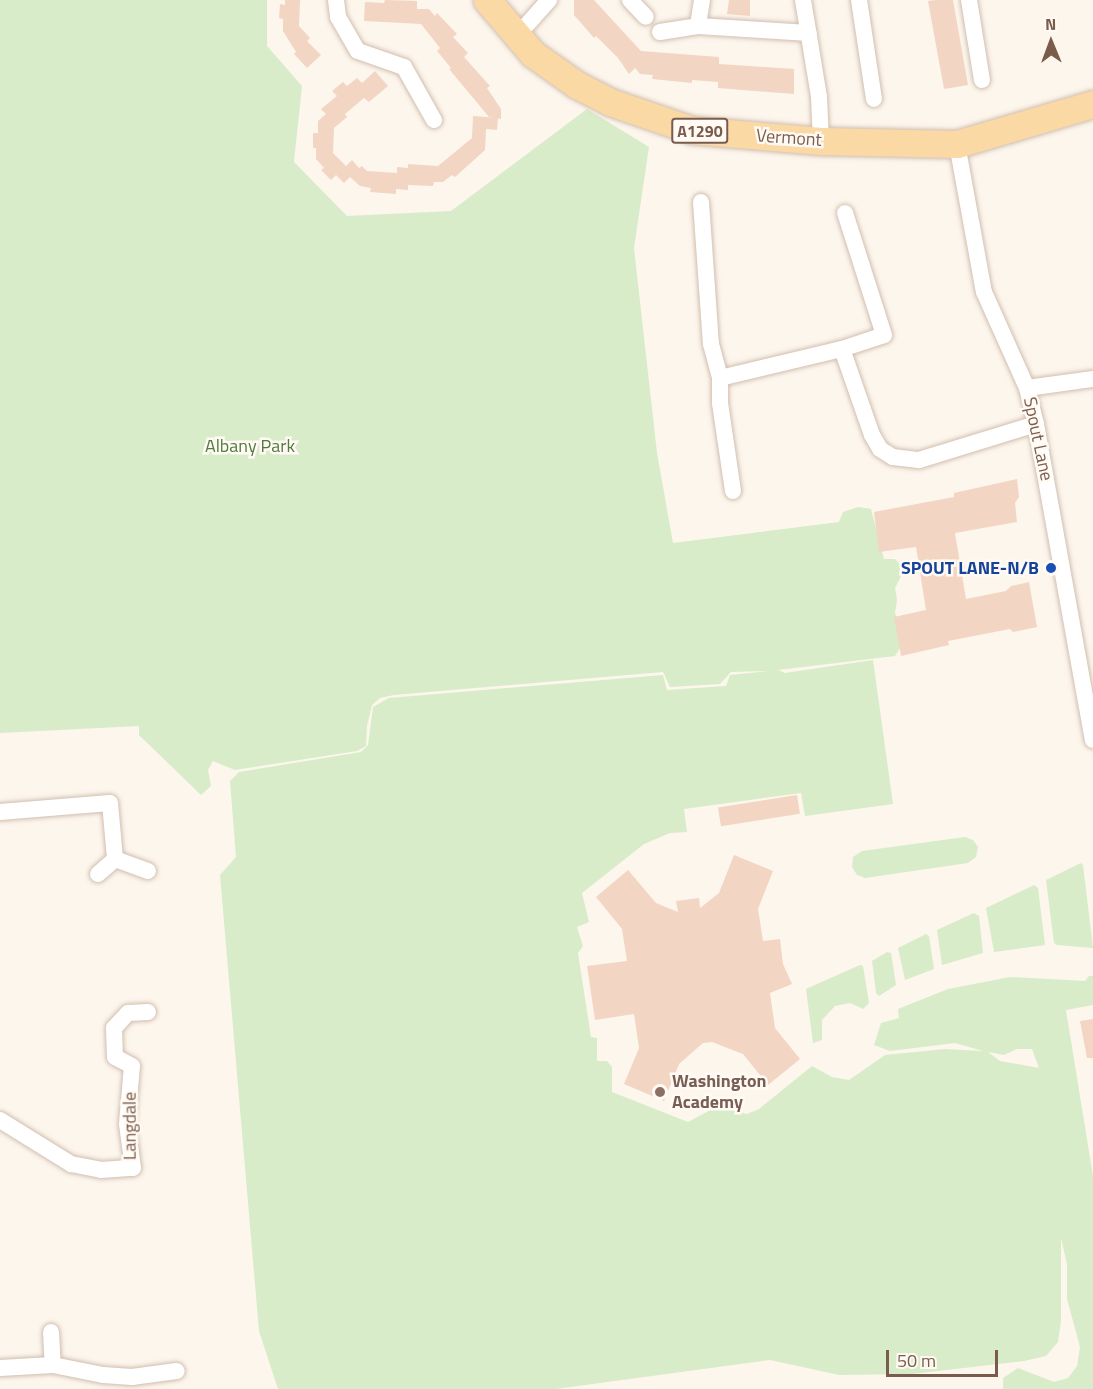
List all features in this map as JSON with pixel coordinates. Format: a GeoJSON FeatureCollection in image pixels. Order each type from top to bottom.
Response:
{"type":"FeatureCollection","features":[{"type":"Feature","properties":{"kind":"main road","name":"Vermont"},"geometry":{"type":"LineString","coordinates":[[486,0],[533,54],[577,85],[610,102],[692,130],[821,141],[957,144],[1093,104]]}},
{"type":"Feature","properties":{"kind":"street"},"geometry":{"type":"LineString","coordinates":[[336,0],[338,17],[358,51],[404,67],[434,120]]}},
{"type":"Feature","properties":{"kind":"street"},"geometry":{"type":"LineString","coordinates":[[516,37],[549,0]]}},
{"type":"Feature","properties":{"kind":"street"},"geometry":{"type":"LineString","coordinates":[[630,0],[646,16]]}},
{"type":"Feature","properties":{"kind":"street"},"geometry":{"type":"LineString","coordinates":[[698,26],[702,0]]}},
{"type":"Feature","properties":{"kind":"street"},"geometry":{"type":"LineString","coordinates":[[803,0],[819,97],[821,141]]}},
{"type":"Feature","properties":{"kind":"street"},"geometry":{"type":"LineString","coordinates":[[859,0],[874,99]]}},
{"type":"Feature","properties":{"kind":"street"},"geometry":{"type":"LineString","coordinates":[[969,0],[982,80]]}},
{"type":"Feature","properties":{"kind":"street"},"geometry":{"type":"LineString","coordinates":[[660,32],[698,26],[809,33]]}},
{"type":"Feature","properties":{"kind":"street","name":"Spout Lane"},"geometry":{"type":"LineString","coordinates":[[957,144],[984,292],[1027,388],[1036,424],[1093,740]]}},
{"type":"Feature","properties":{"kind":"street"},"geometry":{"type":"LineString","coordinates":[[701,202],[711,344],[720,378],[720,403],[733,490]]}},
{"type":"Feature","properties":{"kind":"street"},"geometry":{"type":"LineString","coordinates":[[720,378],[842,349],[884,335],[845,213]]}},
{"type":"Feature","properties":{"kind":"street"},"geometry":{"type":"LineString","coordinates":[[842,349],[872,435],[880,449],[893,457],[920,460],[1036,424]]}},
{"type":"Feature","properties":{"kind":"street"},"geometry":{"type":"LineString","coordinates":[[1027,388],[1093,379]]}},
{"type":"Feature","properties":{"kind":"street"},"geometry":{"type":"LineString","coordinates":[[0,812],[110,803],[115,859]]}},
{"type":"Feature","properties":{"kind":"street"},"geometry":{"type":"LineString","coordinates":[[115,859],[148,871]]}},
{"type":"Feature","properties":{"kind":"street"},"geometry":{"type":"LineString","coordinates":[[98,874],[115,859]]}},
{"type":"Feature","properties":{"kind":"street","name":"Langdale"},"geometry":{"type":"LineString","coordinates":[[0,1120],[71,1164],[101,1170],[133,1168],[127,1124],[132,1066],[115,1057],[114,1028],[128,1013],[148,1012]]}},
{"type":"Feature","properties":{"kind":"street"},"geometry":{"type":"LineString","coordinates":[[51,1332],[53,1365]]}},
{"type":"Feature","properties":{"kind":"street"},"geometry":{"type":"LineString","coordinates":[[0,1368],[53,1365],[103,1375],[132,1377],[177,1371]]}},
{"type":"Feature","properties":{"kind":"green space","name":"Albany Park"},"geometry":{"type":"Polygon","coordinates":[[[0,0],[267,0],[267,46],[302,86],[294,162],[347,216],[451,211],[587,109],[649,147],[634,248],[657,453],[673,543],[839,522],[843,512],[858,507],[871,509],[884,559],[895,559],[902,567],[901,576],[895,588],[897,600],[895,613],[901,627],[902,645],[895,656],[778,670],[785,673],[873,660],[893,804],[805,816],[801,793],[684,809],[687,832],[670,833],[644,844],[582,893],[589,922],[577,927],[583,946],[578,953],[591,1037],[597,1038],[597,1061],[607,1061],[612,1067],[612,1092],[688,1122],[718,1106],[747,1114],[759,1109],[812,1066],[832,1077],[849,1080],[885,1055],[945,1049],[983,1051],[955,1043],[890,1051],[874,1045],[881,1023],[899,1018],[898,1009],[948,989],[1010,977],[1085,981],[1089,976],[1093,976],[1093,1005],[1066,1010],[1093,1176],[1093,1389],[1003,1389],[1003,1378],[1018,1368],[1054,1382],[1068,1378],[1077,1366],[1080,1347],[1067,1299],[1067,1264],[1061,1238],[1061,1321],[1058,1342],[1046,1356],[1024,1361],[912,1374],[839,1375],[770,1360],[556,1389],[278,1389],[259,1331],[220,875],[236,857],[230,781],[239,772],[361,752],[368,745],[373,707],[389,698],[663,675],[667,690],[726,686],[730,675],[768,671],[731,672],[720,684],[670,687],[663,672],[380,698],[372,705],[367,726],[366,746],[357,751],[235,770],[213,761],[208,770],[211,786],[201,795],[139,735],[139,726],[0,733],[0,0]],[[1017,1049],[1004,1055],[988,1052],[1000,1061],[1039,1068],[1032,1049],[1017,1049]]]}},
{"type":"Feature","properties":{"kind":"green space"},"geometry":{"type":"Polygon","coordinates":[[[965,837],[973,840],[978,847],[976,857],[968,863],[865,878],[857,875],[852,867],[853,857],[862,851],[965,837]]]}},
{"type":"Feature","properties":{"kind":"green space"},"geometry":{"type":"Polygon","coordinates":[[[1081,863],[1093,948],[1054,943],[1046,880],[1081,863]]]}},
{"type":"Feature","properties":{"kind":"green space"},"geometry":{"type":"Polygon","coordinates":[[[1034,885],[1038,888],[1045,945],[994,952],[986,908],[1034,885]]]}},
{"type":"Feature","properties":{"kind":"green space"},"geometry":{"type":"Polygon","coordinates":[[[974,913],[979,916],[983,953],[942,965],[937,930],[974,913]]]}},
{"type":"Feature","properties":{"kind":"green space"},"geometry":{"type":"Polygon","coordinates":[[[926,934],[929,936],[934,969],[905,980],[898,948],[926,934]]]}},
{"type":"Feature","properties":{"kind":"green space"},"geometry":{"type":"Polygon","coordinates":[[[887,952],[891,953],[896,985],[879,996],[876,993],[872,961],[887,952]]]}},
{"type":"Feature","properties":{"kind":"green space"},"geometry":{"type":"Polygon","coordinates":[[[860,965],[863,966],[869,1003],[863,1009],[850,1003],[835,1006],[822,1020],[822,1040],[813,1043],[806,989],[860,965]]]}},
{"type":"Feature","properties":{"kind":"building"},"geometry":{"type":"Polygon","coordinates":[[[285,0],[300,0],[299,26],[310,38],[307,41],[321,55],[307,68],[294,54],[296,52],[283,31],[283,19],[279,18],[280,4],[285,5],[285,0]]]}},
{"type":"Feature","properties":{"kind":"building"},"geometry":{"type":"Polygon","coordinates":[[[385,0],[417,1],[417,9],[429,9],[435,16],[437,13],[457,34],[453,37],[468,53],[464,57],[490,86],[487,88],[501,109],[501,119],[489,117],[449,69],[451,68],[437,51],[440,48],[421,24],[364,21],[365,2],[384,3],[385,0]]]}},
{"type":"Feature","properties":{"kind":"building"},"geometry":{"type":"Polygon","coordinates":[[[574,0],[594,0],[641,51],[719,57],[719,64],[794,69],[794,94],[718,88],[718,82],[692,80],[692,83],[652,79],[653,75],[640,74],[635,68],[629,74],[618,58],[596,36],[594,38],[574,15],[574,0]]]}},
{"type":"Feature","properties":{"kind":"building"},"geometry":{"type":"Polygon","coordinates":[[[729,0],[750,0],[750,16],[727,14],[729,0]]]}},
{"type":"Feature","properties":{"kind":"building"},"geometry":{"type":"Polygon","coordinates":[[[953,0],[968,85],[944,89],[928,1],[953,0]]]}},
{"type":"Feature","properties":{"kind":"building"},"geometry":{"type":"Polygon","coordinates":[[[375,71],[388,86],[369,102],[364,98],[345,114],[347,117],[334,128],[333,153],[346,166],[352,160],[359,168],[362,166],[367,171],[397,173],[397,167],[408,168],[408,164],[438,166],[472,138],[473,116],[498,118],[497,130],[486,129],[485,150],[455,177],[452,175],[443,182],[434,182],[433,186],[408,185],[408,190],[396,189],[396,194],[370,192],[371,188],[360,186],[350,177],[344,183],[336,175],[331,180],[321,170],[324,168],[316,159],[316,148],[313,148],[313,133],[318,133],[318,121],[326,114],[321,109],[337,96],[332,91],[343,82],[347,86],[357,78],[362,83],[375,71]]]}},
{"type":"Feature","properties":{"kind":"building"},"geometry":{"type":"Polygon","coordinates":[[[1017,479],[1019,497],[1015,503],[1017,522],[955,533],[966,599],[1006,591],[1011,586],[1029,582],[1037,627],[1013,632],[1010,629],[948,641],[949,645],[901,656],[894,617],[926,610],[916,547],[879,552],[874,512],[954,497],[954,493],[1017,479]]]}},
{"type":"Feature","properties":{"kind":"building"},"geometry":{"type":"Polygon","coordinates":[[[797,795],[800,814],[721,826],[718,808],[797,795]]]}},
{"type":"Feature","properties":{"kind":"building"},"geometry":{"type":"Polygon","coordinates":[[[734,855],[773,871],[758,909],[763,941],[780,939],[783,964],[792,984],[770,993],[775,1028],[800,1059],[768,1085],[743,1054],[712,1042],[703,1043],[679,1064],[664,1101],[624,1084],[639,1048],[634,1014],[595,1020],[587,966],[627,961],[622,929],[596,897],[628,870],[656,903],[678,912],[676,901],[699,898],[700,908],[719,893],[734,855]]]}},
{"type":"Feature","properties":{"kind":"building"},"geometry":{"type":"Polygon","coordinates":[[[1093,1019],[1093,1058],[1087,1058],[1080,1021],[1093,1019]]]}},
{"type":"Feature","properties":{"kind":"place","name":"SPOUT LANE-N/B"},"geometry":{"type":"Point","coordinates":[1051,568]}},
{"type":"Feature","properties":{"kind":"place","name":"Washington Academy"},"geometry":{"type":"Point","coordinates":[660,1092]}}]}
